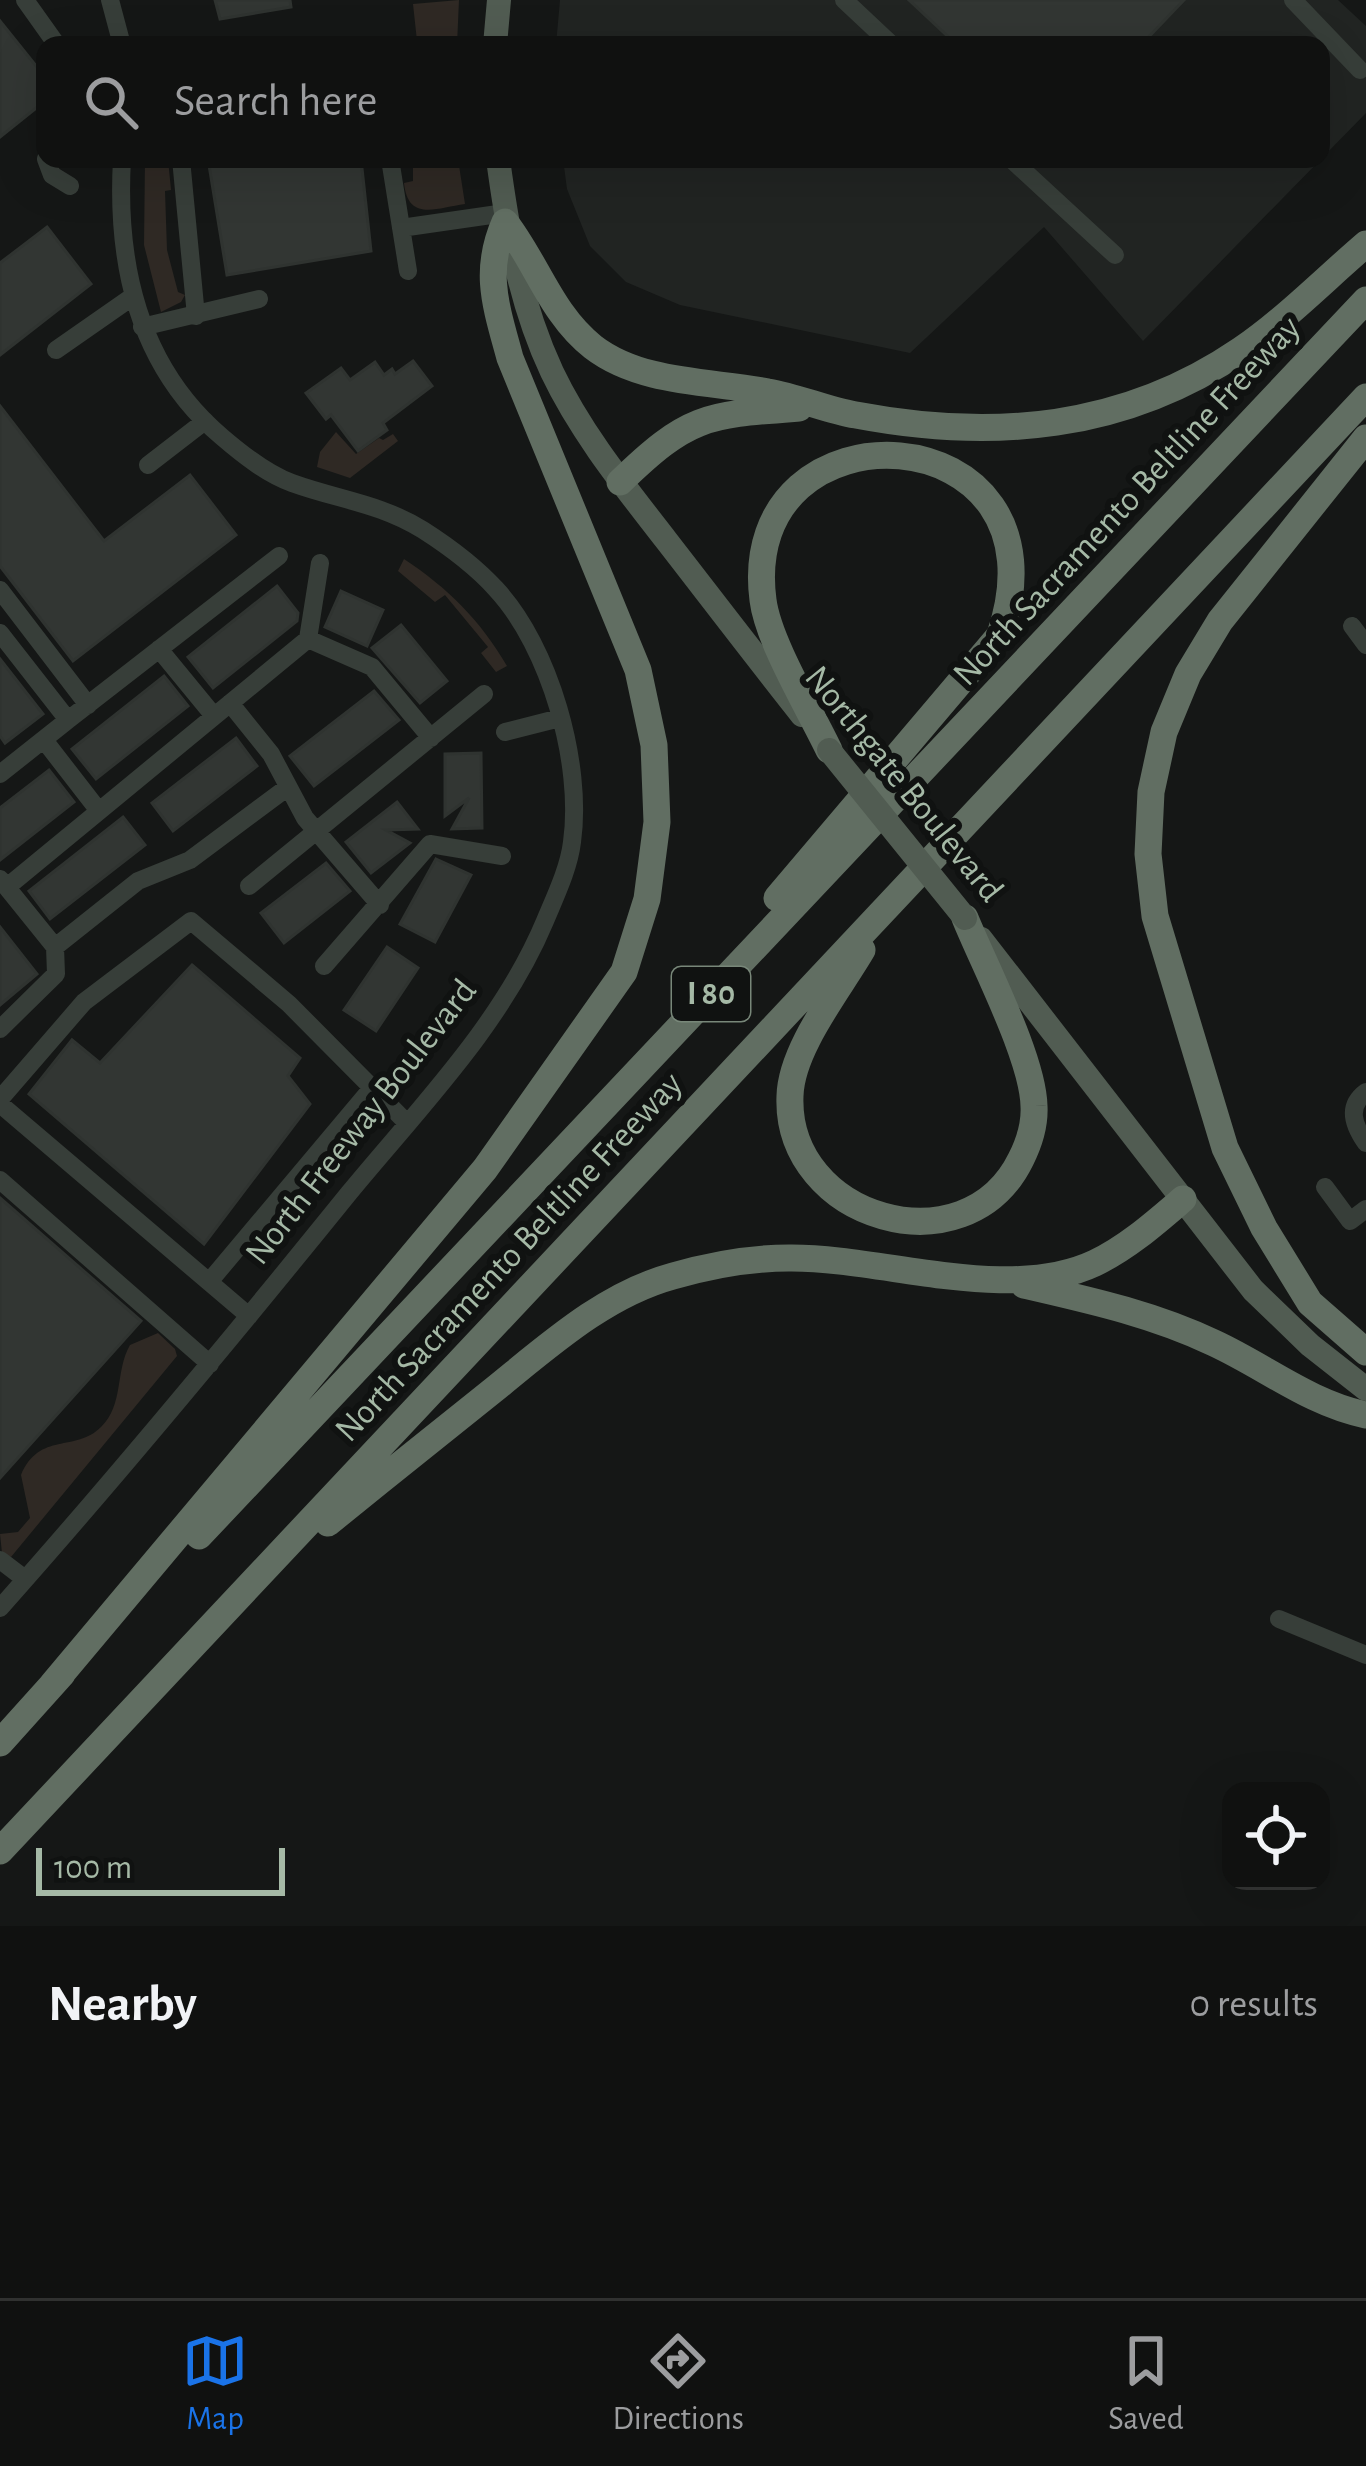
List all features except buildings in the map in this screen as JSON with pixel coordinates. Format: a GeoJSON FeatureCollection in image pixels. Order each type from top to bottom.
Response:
{"type":"FeatureCollection","features":[{"type":"Feature","properties":{"kind":"highway"},"geometry":{"type":"LineString","coordinates":[[505,217],[562,318],[599,352],[648,374],[774,392],[821,407],[925,423],[1024,428],[1100,416],[1173,391],[1244,349],[1366,244]]}},
{"type":"Feature","properties":{"kind":"highway"},"geometry":{"type":"LineString","coordinates":[[52,1684],[484,1169],[624,973],[647,898],[657,822],[654,745],[638,670],[510,358],[496,308],[490,254],[505,217]]}},
{"type":"Feature","properties":{"kind":"highway","name":"North Sacramento Beltline Freeway"},"geometry":{"type":"LineString","coordinates":[[0,1743],[1366,300]]}},
{"type":"Feature","properties":{"kind":"highway","name":"North Sacramento Beltline Freeway"},"geometry":{"type":"LineString","coordinates":[[0,1851],[1366,397]]}},
{"type":"Feature","properties":{"kind":"highway"},"geometry":{"type":"LineString","coordinates":[[620,482],[670,435],[704,419],[821,407]]}},
{"type":"Feature","properties":{"kind":"highway"},"geometry":{"type":"LineString","coordinates":[[1366,438],[1220,621],[1188,674],[1164,732],[1151,792],[1148,854],[1155,916],[1225,1148],[1264,1228],[1310,1303],[1366,1352]]}},
{"type":"Feature","properties":{"kind":"highway"},"geometry":{"type":"LineString","coordinates":[[578,1134],[1000,635],[1012,599],[1013,562],[1003,526],[982,494],[953,471],[919,457],[876,452],[835,463],[800,487],[774,520],[761,561],[763,604],[829,750]]}},
{"type":"Feature","properties":{"kind":"highway"},"geometry":{"type":"LineString","coordinates":[[887,906],[799,1055],[790,1096],[795,1137],[814,1174],[845,1202],[884,1218],[920,1224],[956,1218],[988,1201],[1013,1175],[1029,1143],[1034,1107],[1028,1072],[965,918]]}},
{"type":"Feature","properties":{"kind":"highway"},"geometry":{"type":"LineString","coordinates":[[249,1586],[557,1340],[609,1303],[667,1277],[729,1262],[792,1257],[1043,1278],[1093,1264],[1138,1238],[1183,1199]]}},
{"type":"Feature","properties":{"kind":"highway"},"geometry":{"type":"LineString","coordinates":[[991,1277],[1132,1310],[1215,1343],[1331,1408],[1366,1415]]}},
{"type":"Feature","properties":{"kind":"main road"},"geometry":{"type":"LineString","coordinates":[[496,36],[499,0]]}},
{"type":"Feature","properties":{"kind":"main road","name":"Northgate Boulevard"},"geometry":{"type":"LineString","coordinates":[[499,168],[523,294],[551,370],[620,482],[1253,1290],[1310,1345],[1366,1389]]}},
{"type":"Feature","properties":{"kind":"street"},"geometry":{"type":"LineString","coordinates":[[25,0],[51,36]]}},
{"type":"Feature","properties":{"kind":"street"},"geometry":{"type":"LineString","coordinates":[[110,0],[120,36]]}},
{"type":"Feature","properties":{"kind":"street"},"geometry":{"type":"LineString","coordinates":[[844,0],[882,36]]}},
{"type":"Feature","properties":{"kind":"street"},"geometry":{"type":"LineString","coordinates":[[1293,0],[1327,36]]}},
{"type":"Feature","properties":{"kind":"street"},"geometry":{"type":"LineString","coordinates":[[1330,39],[1360,70]]}},
{"type":"Feature","properties":{"kind":"street"},"geometry":{"type":"LineString","coordinates":[[49,168],[70,186]]}},
{"type":"Feature","properties":{"kind":"street","name":"North Freeway Boulevard"},"geometry":{"type":"LineString","coordinates":[[0,1608],[124,1470],[482,1030],[542,927],[572,842],[572,766],[560,718],[542,659],[498,590],[426,532],[380,506],[289,482],[236,449],[205,421],[172,381],[132,297],[121,236],[122,168]]}},
{"type":"Feature","properties":{"kind":"street"},"geometry":{"type":"LineString","coordinates":[[182,168],[196,316]]}},
{"type":"Feature","properties":{"kind":"street"},"geometry":{"type":"LineString","coordinates":[[391,168],[408,271]]}},
{"type":"Feature","properties":{"kind":"street"},"geometry":{"type":"LineString","coordinates":[[1021,168],[1115,256]]}},
{"type":"Feature","properties":{"kind":"street"},"geometry":{"type":"LineString","coordinates":[[401,228],[505,217]]}},
{"type":"Feature","properties":{"kind":"street"},"geometry":{"type":"LineString","coordinates":[[56,350],[132,297]]}},
{"type":"Feature","properties":{"kind":"street"},"geometry":{"type":"LineString","coordinates":[[142,326],[259,299]]}},
{"type":"Feature","properties":{"kind":"street"},"geometry":{"type":"LineString","coordinates":[[148,465],[205,421]]}},
{"type":"Feature","properties":{"kind":"street"},"geometry":{"type":"LineString","coordinates":[[0,774],[279,556]]}},
{"type":"Feature","properties":{"kind":"street"},"geometry":{"type":"LineString","coordinates":[[0,1029],[56,974],[55,947],[4,883],[308,639],[320,563]]}},
{"type":"Feature","properties":{"kind":"street"},"geometry":{"type":"LineString","coordinates":[[0,590],[88,705]]}},
{"type":"Feature","properties":{"kind":"street"},"geometry":{"type":"LineString","coordinates":[[1352,626],[1366,645]]}},
{"type":"Feature","properties":{"kind":"street"},"geometry":{"type":"LineString","coordinates":[[0,634],[68,720]]}},
{"type":"Feature","properties":{"kind":"street"},"geometry":{"type":"LineString","coordinates":[[308,639],[372,668],[431,738]]}},
{"type":"Feature","properties":{"kind":"street"},"geometry":{"type":"LineString","coordinates":[[22,662],[43,646]]}},
{"type":"Feature","properties":{"kind":"street"},"geometry":{"type":"LineString","coordinates":[[159,650],[271,754],[317,833],[380,905]]}},
{"type":"Feature","properties":{"kind":"street"},"geometry":{"type":"LineString","coordinates":[[249,886],[484,694]]}},
{"type":"Feature","properties":{"kind":"street"},"geometry":{"type":"LineString","coordinates":[[505,732],[560,718]]}},
{"type":"Feature","properties":{"kind":"street"},"geometry":{"type":"LineString","coordinates":[[44,740],[99,811]]}},
{"type":"Feature","properties":{"kind":"street"},"geometry":{"type":"LineString","coordinates":[[55,947],[139,881],[190,860],[288,787]]}},
{"type":"Feature","properties":{"kind":"street"},"geometry":{"type":"LineString","coordinates":[[324,966],[430,844],[502,856]]}},
{"type":"Feature","properties":{"kind":"street"},"geometry":{"type":"LineString","coordinates":[[249,1316],[0,1102],[84,1002],[191,921],[290,1004],[406,1123]]}},
{"type":"Feature","properties":{"kind":"street"},"geometry":{"type":"LineString","coordinates":[[209,1282],[372,1088]]}},
{"type":"Feature","properties":{"kind":"street"},"geometry":{"type":"LineString","coordinates":[[1366,1092],[1354,1110],[1354,1126],[1366,1143]]}},
{"type":"Feature","properties":{"kind":"street"},"geometry":{"type":"LineString","coordinates":[[0,1180],[210,1364]]}},
{"type":"Feature","properties":{"kind":"street"},"geometry":{"type":"LineString","coordinates":[[1325,1186],[1350,1221],[1366,1209]]}},
{"type":"Feature","properties":{"kind":"street"},"geometry":{"type":"LineString","coordinates":[[0,1559],[26,1580]]}},
{"type":"Feature","properties":{"kind":"street"},"geometry":{"type":"LineString","coordinates":[[1279,1619],[1366,1654]]}},
{"type":"Feature","properties":{"kind":"shaded area"},"geometry":{"type":"Polygon","coordinates":[[[459,0],[457,36],[416,36],[413,4],[459,0]]]}},
{"type":"Feature","properties":{"kind":"shaded area"},"geometry":{"type":"Polygon","coordinates":[[[560,0],[1338,0],[1366,26],[1366,113],[1330,150],[1330,36],[557,36],[560,0]]]}},
{"type":"Feature","properties":{"kind":"shaded area"},"geometry":{"type":"Polygon","coordinates":[[[145,168],[169,168],[167,250],[178,292],[185,295],[161,312],[144,245],[145,168]]]}},
{"type":"Feature","properties":{"kind":"shaded area"},"geometry":{"type":"Polygon","coordinates":[[[413,168],[459,168],[465,204],[417,208],[404,183],[413,181],[413,168]]]}},
{"type":"Feature","properties":{"kind":"shaded area"},"geometry":{"type":"Polygon","coordinates":[[[564,168],[1312,168],[1143,341],[1044,227],[910,353],[680,305],[626,282],[590,246],[567,189],[564,168]]]}},
{"type":"Feature","properties":{"kind":"shaded area"},"geometry":{"type":"Polygon","coordinates":[[[336,432],[356,454],[379,438],[393,434],[398,441],[350,478],[317,467],[320,452],[336,432]]]}},
{"type":"Feature","properties":{"kind":"shaded area"},"geometry":{"type":"Polygon","coordinates":[[[404,559],[462,606],[507,666],[496,672],[481,653],[488,647],[445,595],[435,602],[398,571],[404,559]]]}},
{"type":"Feature","properties":{"kind":"shaded area"},"geometry":{"type":"Polygon","coordinates":[[[158,1333],[177,1356],[11,1557],[2,1553],[0,1534],[18,1532],[30,1518],[21,1475],[29,1461],[48,1447],[91,1435],[101,1427],[113,1409],[130,1345],[158,1333]]]}}]}
